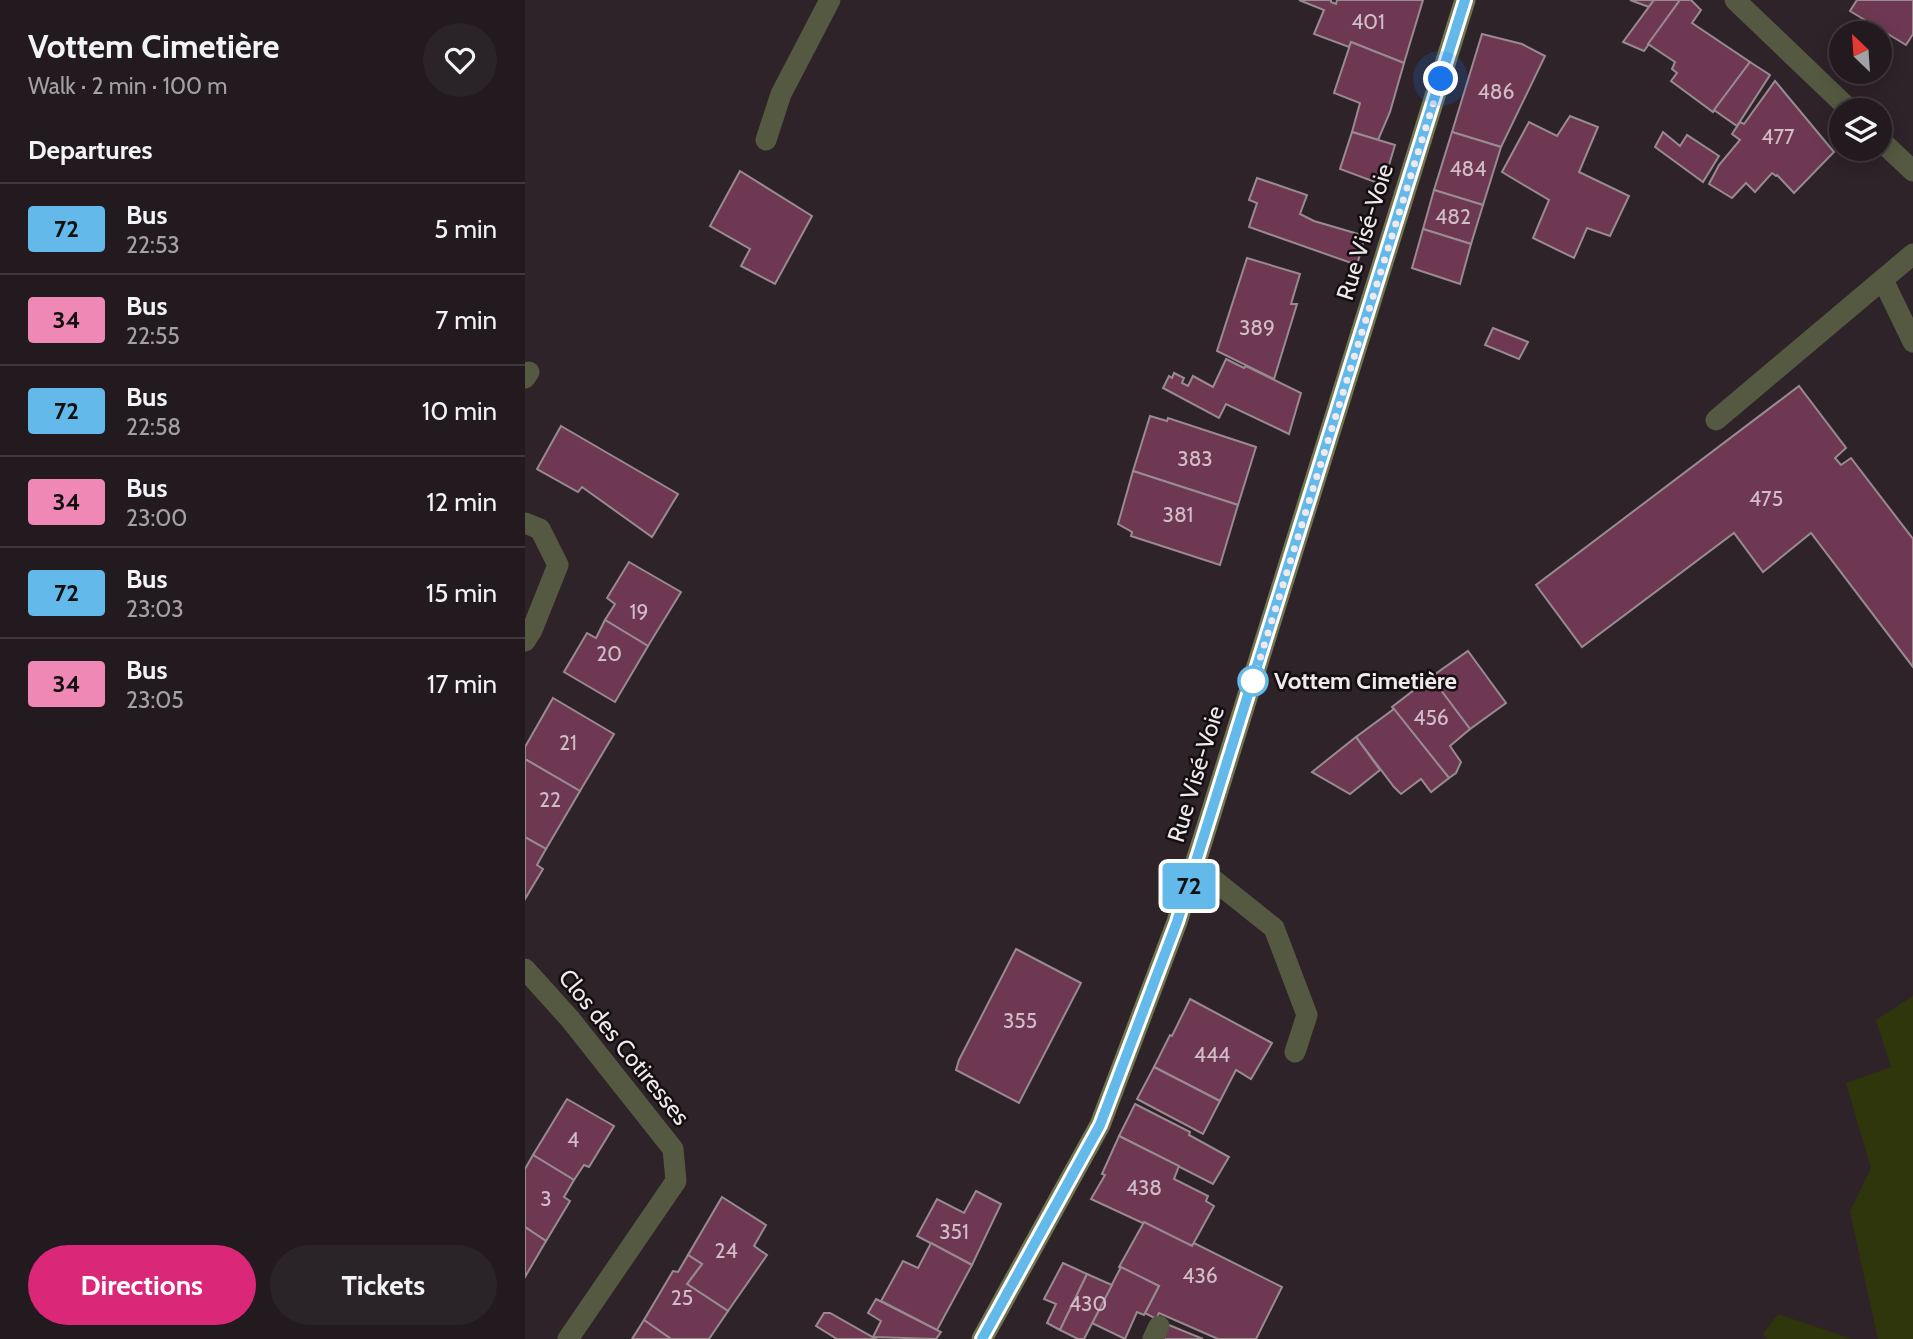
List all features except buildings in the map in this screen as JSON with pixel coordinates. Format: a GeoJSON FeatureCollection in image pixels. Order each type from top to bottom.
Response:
{"type":"FeatureCollection","features":[{"type":"Feature","properties":{"kind":"street"},"geometry":{"type":"LineString","coordinates":[[766,140],[781,94],[830,0]]}},
{"type":"Feature","properties":{"kind":"street","name":"Rue Visé-Voie"},"geometry":{"type":"LineString","coordinates":[[982,1339],[1100,1125],[1177,922],[1465,0]]}},
{"type":"Feature","properties":{"kind":"street"},"geometry":{"type":"LineString","coordinates":[[1735,0],[1837,98]]}},
{"type":"Feature","properties":{"kind":"street"},"geometry":{"type":"LineString","coordinates":[[1892,151],[1913,171]]}},
{"type":"Feature","properties":{"kind":"street"},"geometry":{"type":"LineString","coordinates":[[1716,420],[1913,254]]}},
{"type":"Feature","properties":{"kind":"street"},"geometry":{"type":"LineString","coordinates":[[1883,280],[1913,342]]}},
{"type":"Feature","properties":{"kind":"street"},"geometry":{"type":"LineString","coordinates":[[525,523],[540,529],[558,565],[525,641]]}},
{"type":"Feature","properties":{"kind":"street"},"geometry":{"type":"LineString","coordinates":[[1195,865],[1274,928],[1307,1015],[1295,1052]]}},
{"type":"Feature","properties":{"kind":"street","name":"Clos des Cotiresses"},"geometry":{"type":"LineString","coordinates":[[525,969],[570,1019],[673,1149],[676,1181],[568,1339]]}},
{"type":"Feature","properties":{"kind":"green space"},"geometry":{"type":"Polygon","coordinates":[[[1913,996],[1913,1339],[1878,1339],[1850,1212],[1871,1168],[1846,1083],[1891,1067],[1876,1020],[1913,996]]]}},
{"type":"Feature","properties":{"kind":"green space"},"geometry":{"type":"Polygon","coordinates":[[[1778,1314],[1852,1339],[1768,1339],[1763,1334],[1778,1314]]]}},
{"type":"Feature","properties":{"kind":"bus line","name":"72"},"geometry":{"type":"LineString","coordinates":[[982,1339],[1100,1125],[1177,922],[1465,0]]}},
{"type":"Feature","properties":{"kind":"place","name":"Vottem Cimetière"},"geometry":{"type":"Point","coordinates":[1253,681]}},
{"type":"Feature","properties":{"kind":"route"},"geometry":{"type":"LineString","coordinates":[[1253,681],[1441,79]]}}]}
